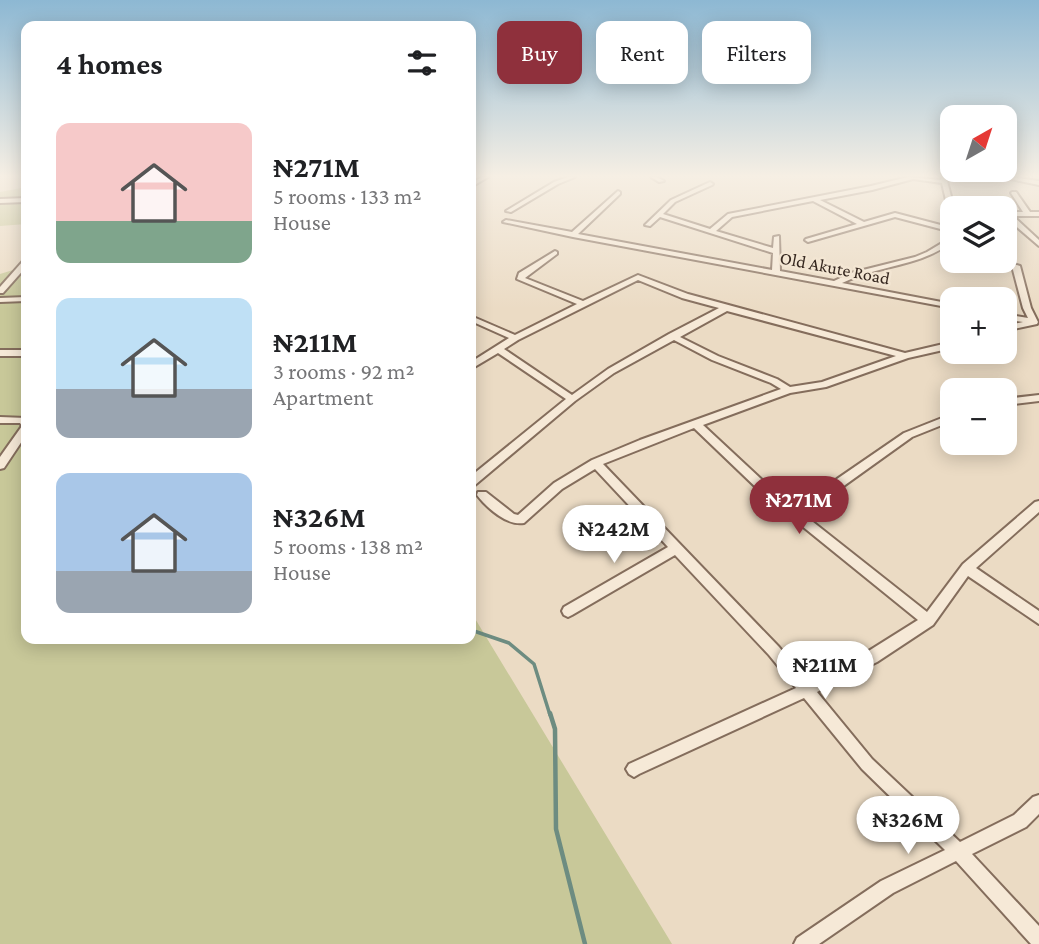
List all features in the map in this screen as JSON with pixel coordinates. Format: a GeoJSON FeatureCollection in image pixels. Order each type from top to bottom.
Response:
{"type":"FeatureCollection","features":[{"type":"Feature","properties":{"kind":"street"},"geometry":{"type":"LineString","coordinates":[[573,235],[588,221]]}},
{"type":"Feature","properties":{"kind":"street"},"geometry":{"type":"LineString","coordinates":[[648,225],[652,221]]}},
{"type":"Feature","properties":{"kind":"street"},"geometry":{"type":"LineString","coordinates":[[679,221],[775,251]]}},
{"type":"Feature","properties":{"kind":"street"},"geometry":{"type":"LineString","coordinates":[[712,231],[723,221]]}},
{"type":"Feature","properties":{"kind":"street"},"geometry":{"type":"LineString","coordinates":[[857,221],[861,223]]}},
{"type":"Feature","properties":{"kind":"street"},"geometry":{"type":"LineString","coordinates":[[807,240],[869,221]]}},
{"type":"Feature","properties":{"kind":"street"},"geometry":{"type":"LineString","coordinates":[[918,221],[940,227]]}},
{"type":"Feature","properties":{"kind":"street","name":"Old Akute Road"},"geometry":{"type":"LineString","coordinates":[[506,222],[940,304]]}},
{"type":"Feature","properties":{"kind":"street"},"geometry":{"type":"LineString","coordinates":[[1017,224],[1039,244]]}},
{"type":"Feature","properties":{"kind":"street"},"geometry":{"type":"LineString","coordinates":[[776,273],[777,237]]}},
{"type":"Feature","properties":{"kind":"street"},"geometry":{"type":"LineString","coordinates":[[834,284],[850,276],[924,257],[940,249]]}},
{"type":"Feature","properties":{"kind":"street"},"geometry":{"type":"LineString","coordinates":[[555,253],[522,275],[521,279],[584,304]]}},
{"type":"Feature","properties":{"kind":"street"},"geometry":{"type":"LineString","coordinates":[[1017,266],[1027,308],[1037,322]]}},
{"type":"Feature","properties":{"kind":"street"},"geometry":{"type":"LineString","coordinates":[[0,291],[21,268]]}},
{"type":"Feature","properties":{"kind":"street"},"geometry":{"type":"LineString","coordinates":[[476,363],[515,338],[638,277],[685,296],[905,356]]}},
{"type":"Feature","properties":{"kind":"street"},"geometry":{"type":"LineString","coordinates":[[0,300],[21,299]]}},
{"type":"Feature","properties":{"kind":"street"},"geometry":{"type":"LineString","coordinates":[[476,478],[572,399],[611,371],[726,308]]}},
{"type":"Feature","properties":{"kind":"street"},"geometry":{"type":"LineString","coordinates":[[1017,318],[1037,322]]}},
{"type":"Feature","properties":{"kind":"street"},"geometry":{"type":"LineString","coordinates":[[476,320],[515,338]]}},
{"type":"Feature","properties":{"kind":"street"},"geometry":{"type":"LineString","coordinates":[[1017,326],[1037,322]]}},
{"type":"Feature","properties":{"kind":"street"},"geometry":{"type":"LineString","coordinates":[[672,336],[789,390]]}},
{"type":"Feature","properties":{"kind":"street"},"geometry":{"type":"LineString","coordinates":[[482,495],[511,518],[520,520],[558,486],[596,463],[789,390],[823,385],[905,356],[940,348]]}},
{"type":"Feature","properties":{"kind":"street"},"geometry":{"type":"LineString","coordinates":[[498,349],[572,399]]}},
{"type":"Feature","properties":{"kind":"street"},"geometry":{"type":"LineString","coordinates":[[0,353],[21,353]]}},
{"type":"Feature","properties":{"kind":"street"},"geometry":{"type":"LineString","coordinates":[[1017,401],[1039,398]]}},
{"type":"Feature","properties":{"kind":"street"},"geometry":{"type":"LineString","coordinates":[[0,420],[21,420]]}},
{"type":"Feature","properties":{"kind":"street"},"geometry":{"type":"LineString","coordinates":[[802,517],[841,482],[908,435],[940,422]]}},
{"type":"Feature","properties":{"kind":"street"},"geometry":{"type":"LineString","coordinates":[[696,424],[769,493],[928,621]]}},
{"type":"Feature","properties":{"kind":"street"},"geometry":{"type":"LineString","coordinates":[[0,465],[21,434]]}},
{"type":"Feature","properties":{"kind":"street"},"geometry":{"type":"LineString","coordinates":[[596,463],[756,631],[867,764],[960,853],[1039,939]]}},
{"type":"Feature","properties":{"kind":"street"},"geometry":{"type":"LineString","coordinates":[[634,769],[807,690],[872,657],[928,621],[967,568],[1039,505]]}},
{"type":"Feature","properties":{"kind":"street"},"geometry":{"type":"LineString","coordinates":[[568,611],[677,548]]}},
{"type":"Feature","properties":{"kind":"street"},"geometry":{"type":"LineString","coordinates":[[967,568],[1039,618]]}},
{"type":"Feature","properties":{"kind":"street"},"geometry":{"type":"LineString","coordinates":[[803,944],[887,887],[1020,821],[1039,803]]}},
{"type":"Feature","properties":{"kind":"green space"},"geometry":{"type":"Polygon","coordinates":[[[0,221],[21,221],[21,224],[0,226],[0,221]]]}},
{"type":"Feature","properties":{"kind":"green space"},"geometry":{"type":"Polygon","coordinates":[[[21,268],[21,644],[476,644],[476,620],[672,944],[0,944],[0,274],[21,268]]]}},
{"type":"Feature","properties":{"kind":"waterway"},"geometry":{"type":"LineString","coordinates":[[476,632],[509,643],[534,664],[550,715]]}},
{"type":"Feature","properties":{"kind":"waterway"},"geometry":{"type":"LineString","coordinates":[[550,713],[555,729],[556,829],[585,944]]}}]}
